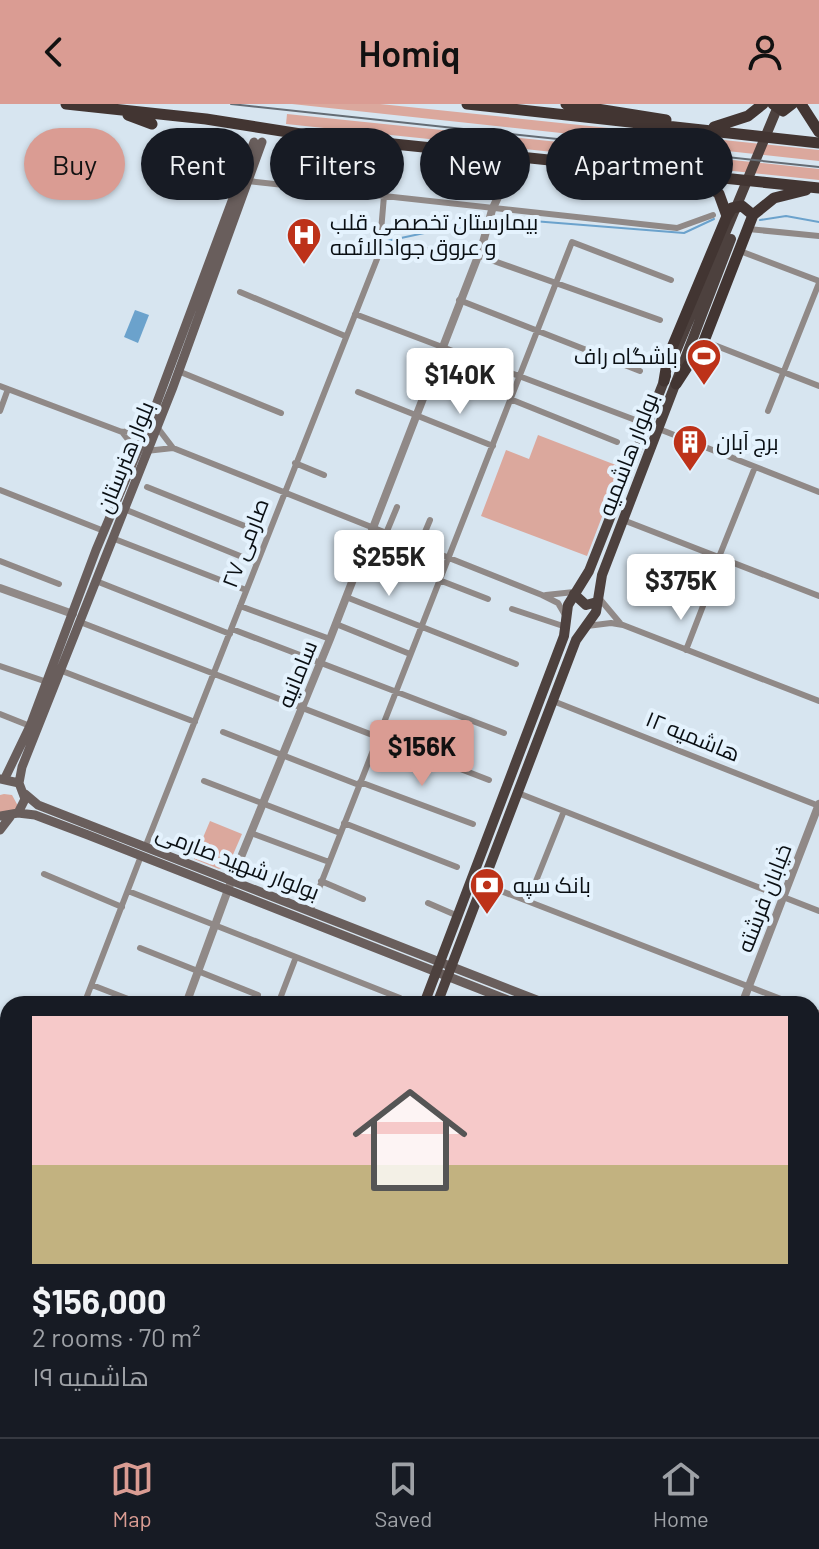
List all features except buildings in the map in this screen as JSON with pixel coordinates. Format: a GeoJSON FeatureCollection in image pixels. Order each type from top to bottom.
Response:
{"type":"FeatureCollection","features":[{"type":"Feature","properties":{"kind":"highway"},"geometry":{"type":"LineString","coordinates":[[66,104],[270,129]]}},
{"type":"Feature","properties":{"kind":"highway"},"geometry":{"type":"LineString","coordinates":[[467,104],[684,128]]}},
{"type":"Feature","properties":{"kind":"highway"},"geometry":{"type":"LineString","coordinates":[[566,104],[651,116],[690,128]]}},
{"type":"Feature","properties":{"kind":"highway"},"geometry":{"type":"LineString","coordinates":[[703,128],[724,126],[748,116],[763,104]]}},
{"type":"Feature","properties":{"kind":"highway"},"geometry":{"type":"LineString","coordinates":[[776,104],[783,111],[789,104]]}},
{"type":"Feature","properties":{"kind":"highway"},"geometry":{"type":"LineString","coordinates":[[801,104],[819,132]]}},
{"type":"Feature","properties":{"kind":"highway"},"geometry":{"type":"LineString","coordinates":[[112,109],[152,124]]}},
{"type":"Feature","properties":{"kind":"highway"},"geometry":{"type":"LineString","coordinates":[[733,133],[819,143]]}},
{"type":"Feature","properties":{"kind":"highway"},"geometry":{"type":"LineString","coordinates":[[733,178],[819,188]]}},
{"type":"Feature","properties":{"kind":"highway"},"geometry":{"type":"LineString","coordinates":[[670,383],[704,341],[753,215],[774,198],[819,188]]}},
{"type":"Feature","properties":{"kind":"highway"},"geometry":{"type":"LineString","coordinates":[[721,200],[727,216]]}},
{"type":"Feature","properties":{"kind":"highway"},"geometry":{"type":"LineString","coordinates":[[670,383],[668,357],[727,216],[732,208],[742,206],[753,215]]}},
{"type":"Feature","properties":{"kind":"main road"},"geometry":{"type":"LineString","coordinates":[[717,265],[776,104]]}},
{"type":"Feature","properties":{"kind":"main road"},"geometry":{"type":"LineString","coordinates":[[717,265],[789,104]]}},
{"type":"Feature","properties":{"kind":"main road","name":"بلوار هنرستان"},"geometry":{"type":"LineString","coordinates":[[254,152],[258,142],[254,158]]}},
{"type":"Feature","properties":{"kind":"main road","name":"بلوار هنرستان"},"geometry":{"type":"LineString","coordinates":[[19,783],[22,767],[62,671],[101,552],[152,428],[236,200]]}},
{"type":"Feature","properties":{"kind":"main road","name":"بلوار هنرستان"},"geometry":{"type":"LineString","coordinates":[[168,385],[178,371],[241,200]]}},
{"type":"Feature","properties":{"kind":"main road","name":"بولوار هاشمیه"},"geometry":{"type":"LineString","coordinates":[[440,996],[576,640],[596,612],[597,598],[623,520],[659,429],[670,383],[717,265]]}},
{"type":"Feature","properties":{"kind":"main road","name":"بولوار هاشمیه"},"geometry":{"type":"LineString","coordinates":[[427,996],[519,756],[566,623],[568,605],[577,592],[646,424],[670,383]]}},
{"type":"Feature","properties":{"kind":"main road","name":"بلوار هنرستان"},"geometry":{"type":"LineString","coordinates":[[108,534],[124,509],[142,452]]}},
{"type":"Feature","properties":{"kind":"main road","name":"بلوار هنرستان"},"geometry":{"type":"LineString","coordinates":[[2,779],[30,726],[47,682],[96,581],[101,552]]}},
{"type":"Feature","properties":{"kind":"main road"},"geometry":{"type":"LineString","coordinates":[[577,592],[586,605],[597,598]]}},
{"type":"Feature","properties":{"kind":"main road"},"geometry":{"type":"LineString","coordinates":[[519,756],[530,761]]}},
{"type":"Feature","properties":{"kind":"main road"},"geometry":{"type":"LineString","coordinates":[[0,830],[25,794],[19,783],[2,779]]}},
{"type":"Feature","properties":{"kind":"main road","name":"بولوار شهید صارمی"},"geometry":{"type":"LineString","coordinates":[[25,794],[38,805],[146,845],[230,884],[438,967]]}},
{"type":"Feature","properties":{"kind":"main road","name":"بولوار شهید صارمی"},"geometry":{"type":"LineString","coordinates":[[10,815],[35,815],[141,856],[311,909],[438,967]]}},
{"type":"Feature","properties":{"kind":"main road"},"geometry":{"type":"LineString","coordinates":[[438,967],[501,996]]}},
{"type":"Feature","properties":{"kind":"main road"},"geometry":{"type":"LineString","coordinates":[[449,972],[522,996]]}},
{"type":"Feature","properties":{"kind":"street"},"geometry":{"type":"LineString","coordinates":[[404,199],[677,228],[713,215]]}},
{"type":"Feature","properties":{"kind":"street"},"geometry":{"type":"LineString","coordinates":[[384,200],[381,231],[404,229]]}},
{"type":"Feature","properties":{"kind":"street","name":"سامانیه"},"geometry":{"type":"LineString","coordinates":[[189,996],[230,884],[374,526],[497,200]]}},
{"type":"Feature","properties":{"kind":"street"},"geometry":{"type":"LineString","coordinates":[[748,229],[819,236]]}},
{"type":"Feature","properties":{"kind":"street"},"geometry":{"type":"LineString","coordinates":[[311,909],[572,242],[671,280]]}},
{"type":"Feature","properties":{"kind":"street"},"geometry":{"type":"LineString","coordinates":[[480,251],[555,285],[660,320]]}},
{"type":"Feature","properties":{"kind":"street","name":"صارمی ۲۷"},"geometry":{"type":"LineString","coordinates":[[146,845],[379,254],[480,251]]}},
{"type":"Feature","properties":{"kind":"street"},"geometry":{"type":"LineString","coordinates":[[738,251],[819,282],[768,411]]}},
{"type":"Feature","properties":{"kind":"street"},"geometry":{"type":"LineString","coordinates":[[240,292],[345,336]]}},
{"type":"Feature","properties":{"kind":"street"},"geometry":{"type":"LineString","coordinates":[[459,300],[640,371]]}},
{"type":"Feature","properties":{"kind":"street"},"geometry":{"type":"LineString","coordinates":[[355,314],[646,424]]}},
{"type":"Feature","properties":{"kind":"street"},"geometry":{"type":"LineString","coordinates":[[704,341],[819,386]]}},
{"type":"Feature","properties":{"kind":"street"},"geometry":{"type":"LineString","coordinates":[[178,371],[281,413]]}},
{"type":"Feature","properties":{"kind":"street"},"geometry":{"type":"LineString","coordinates":[[0,386],[122,432],[142,452],[173,448]]}},
{"type":"Feature","properties":{"kind":"street"},"geometry":{"type":"LineString","coordinates":[[0,411],[8,389]]}},
{"type":"Feature","properties":{"kind":"street"},"geometry":{"type":"LineString","coordinates":[[358,392],[493,446]]}},
{"type":"Feature","properties":{"kind":"street"},"geometry":{"type":"LineString","coordinates":[[510,399],[617,442]]}},
{"type":"Feature","properties":{"kind":"street"},"geometry":{"type":"LineString","coordinates":[[122,432],[152,428],[173,448],[449,555],[542,595],[558,603],[566,623]]}},
{"type":"Feature","properties":{"kind":"street"},"geometry":{"type":"LineString","coordinates":[[659,429],[819,492]]}},
{"type":"Feature","properties":{"kind":"street"},"geometry":{"type":"LineString","coordinates":[[295,463],[324,475]]}},
{"type":"Feature","properties":{"kind":"street"},"geometry":{"type":"LineString","coordinates":[[719,557],[755,467]]}},
{"type":"Feature","properties":{"kind":"street"},"geometry":{"type":"LineString","coordinates":[[147,487],[267,535]]}},
{"type":"Feature","properties":{"kind":"street"},"geometry":{"type":"LineString","coordinates":[[0,490],[246,590]]}},
{"type":"Feature","properties":{"kind":"street"},"geometry":{"type":"LineString","coordinates":[[387,531],[397,507]]}},
{"type":"Feature","properties":{"kind":"street"},"geometry":{"type":"LineString","coordinates":[[124,509],[257,563]]}},
{"type":"Feature","properties":{"kind":"street"},"geometry":{"type":"LineString","coordinates":[[420,544],[430,520]]}},
{"type":"Feature","properties":{"kind":"street"},"geometry":{"type":"LineString","coordinates":[[623,520],[819,596]]}},
{"type":"Feature","properties":{"kind":"street"},"geometry":{"type":"LineString","coordinates":[[0,561],[59,584]]}},
{"type":"Feature","properties":{"kind":"street"},"geometry":{"type":"LineString","coordinates":[[439,580],[488,599]]}},
{"type":"Feature","properties":{"kind":"street"},"geometry":{"type":"LineString","coordinates":[[96,581],[504,733]]}},
{"type":"Feature","properties":{"kind":"street"},"geometry":{"type":"LineString","coordinates":[[0,588],[214,675],[489,780]]}},
{"type":"Feature","properties":{"kind":"street"},"geometry":{"type":"LineString","coordinates":[[542,595],[577,592]]}},
{"type":"Feature","properties":{"kind":"street"},"geometry":{"type":"LineString","coordinates":[[346,597],[516,664]]}},
{"type":"Feature","properties":{"kind":"street"},"geometry":{"type":"LineString","coordinates":[[597,598],[623,625]]}},
{"type":"Feature","properties":{"kind":"street"},"geometry":{"type":"LineString","coordinates":[[240,606],[330,639]]}},
{"type":"Feature","properties":{"kind":"street"},"geometry":{"type":"LineString","coordinates":[[686,650],[703,606]]}},
{"type":"Feature","properties":{"kind":"street"},"geometry":{"type":"LineString","coordinates":[[512,609],[566,623]]}},
{"type":"Feature","properties":{"kind":"street"},"geometry":{"type":"LineString","coordinates":[[587,626],[598,623],[623,625],[819,701]]}},
{"type":"Feature","properties":{"kind":"street"},"geometry":{"type":"LineString","coordinates":[[336,624],[410,654]]}},
{"type":"Feature","properties":{"kind":"street"},"geometry":{"type":"LineString","coordinates":[[0,666],[47,682]]}},
{"type":"Feature","properties":{"kind":"street"},"geometry":{"type":"LineString","coordinates":[[62,671],[195,722]]}},
{"type":"Feature","properties":{"kind":"street","name":"هاشمیه ۱۲"},"geometry":{"type":"LineString","coordinates":[[553,701],[819,805]]}},
{"type":"Feature","properties":{"kind":"street"},"geometry":{"type":"LineString","coordinates":[[0,714],[30,726]]}},
{"type":"Feature","properties":{"kind":"street"},"geometry":{"type":"LineString","coordinates":[[223,732],[341,778],[473,824]]}},
{"type":"Feature","properties":{"kind":"street"},"geometry":{"type":"LineString","coordinates":[[204,781],[340,833]]}},
{"type":"Feature","properties":{"kind":"street"},"geometry":{"type":"LineString","coordinates":[[518,793],[819,911]]}},
{"type":"Feature","properties":{"kind":"street","name":"خیابان فرشته"},"geometry":{"type":"LineString","coordinates":[[745,996],[819,805]]}},
{"type":"Feature","properties":{"kind":"street"},"geometry":{"type":"LineString","coordinates":[[528,901],[564,811]]}},
{"type":"Feature","properties":{"kind":"street"},"geometry":{"type":"LineString","coordinates":[[344,823],[457,867]]}},
{"type":"Feature","properties":{"kind":"street"},"geometry":{"type":"LineString","coordinates":[[251,833],[329,862]]}},
{"type":"Feature","properties":{"kind":"street"},"geometry":{"type":"LineString","coordinates":[[87,996],[141,856]]}},
{"type":"Feature","properties":{"kind":"street"},"geometry":{"type":"LineString","coordinates":[[44,874],[122,907]]}},
{"type":"Feature","properties":{"kind":"street"},"geometry":{"type":"LineString","coordinates":[[321,881],[363,899]]}},
{"type":"Feature","properties":{"kind":"street"},"geometry":{"type":"LineString","coordinates":[[483,884],[772,996]]}},
{"type":"Feature","properties":{"kind":"street"},"geometry":{"type":"LineString","coordinates":[[128,891],[395,996]]}},
{"type":"Feature","properties":{"kind":"street"},"geometry":{"type":"LineString","coordinates":[[428,903],[459,916]]}},
{"type":"Feature","properties":{"kind":"street"},"geometry":{"type":"LineString","coordinates":[[140,948],[258,995]]}},
{"type":"Feature","properties":{"kind":"street"},"geometry":{"type":"LineString","coordinates":[[282,996],[296,957]]}},
{"type":"Feature","properties":{"kind":"street"},"geometry":{"type":"LineString","coordinates":[[92,985],[120,996]]}},
{"type":"Feature","properties":{"kind":"shaded area"},"geometry":{"type":"Polygon","coordinates":[[[292,104],[380,104],[609,128],[546,128],[546,131],[292,104]]]}},
{"type":"Feature","properties":{"kind":"shaded area"},"geometry":{"type":"Polygon","coordinates":[[[287,114],[422,128],[420,138],[404,136],[404,128],[324,128],[286,124],[287,114]]]}},
{"type":"Feature","properties":{"kind":"shaded area"},"geometry":{"type":"Polygon","coordinates":[[[530,139],[546,141],[546,151],[530,150],[530,139]]]}},
{"type":"Feature","properties":{"kind":"shaded area"},"geometry":{"type":"Polygon","coordinates":[[[733,141],[819,150],[819,161],[733,152],[733,141]]]}},
{"type":"Feature","properties":{"kind":"shaded area"},"geometry":{"type":"Polygon","coordinates":[[[733,160],[819,169],[819,180],[733,171],[733,160]]]}},
{"type":"Feature","properties":{"kind":"shaded area"},"geometry":{"type":"Polygon","coordinates":[[[538,435],[621,467],[587,556],[481,516],[506,450],[529,459],[538,435]]]}},
{"type":"Feature","properties":{"kind":"shaded area"},"geometry":{"type":"Polygon","coordinates":[[[0,795],[12,795],[18,806],[17,810],[0,816],[0,795]]]}},
{"type":"Feature","properties":{"kind":"shaded area"},"geometry":{"type":"Polygon","coordinates":[[[210,821],[242,834],[228,866],[219,869],[194,859],[210,821]]]}},
{"type":"Feature","properties":{"kind":"water"},"geometry":{"type":"Polygon","coordinates":[[[135,310],[149,315],[138,343],[124,337],[135,310]]]}},
{"type":"Feature","properties":{"kind":"waterway"},"geometry":{"type":"LineString","coordinates":[[760,220],[786,216],[819,222]]}},
{"type":"Feature","properties":{"kind":"waterway"},"geometry":{"type":"LineString","coordinates":[[494,224],[533,221],[684,233],[714,219]]}},
{"type":"Feature","properties":{"kind":"waterway"},"geometry":{"type":"LineString","coordinates":[[373,244],[443,229],[486,226]]}},
{"type":"Feature","properties":{"kind":"tram line"},"geometry":{"type":"LineString","coordinates":[[231,104],[819,167]]}},
{"type":"Feature","properties":{"kind":"place","name":"بیمارستان تخصصی قلب و عروق جوادالائمه"},"geometry":{"type":"Point","coordinates":[304,266]}},
{"type":"Feature","properties":{"kind":"place","name":"باشگاه راف"},"geometry":{"type":"Point","coordinates":[704,387]}},
{"type":"Feature","properties":{"kind":"place","name":"برج آبان"},"geometry":{"type":"Point","coordinates":[690,473]}},
{"type":"Feature","properties":{"kind":"place","name":"بانک سپه"},"geometry":{"type":"Point","coordinates":[487,916]}}]}
